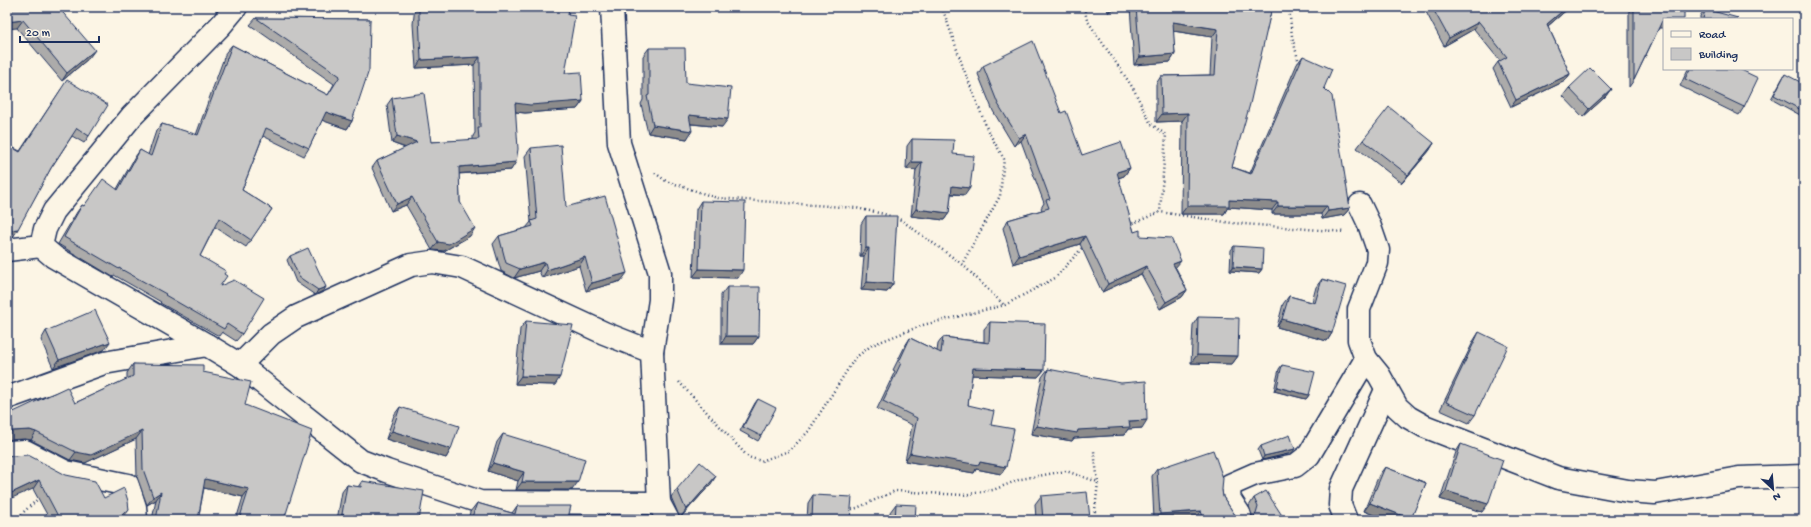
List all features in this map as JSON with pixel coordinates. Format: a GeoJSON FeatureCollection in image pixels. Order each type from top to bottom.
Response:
{"type":"FeatureCollection","features":[{"type":"Feature","properties":{"kind":"street"},"geometry":{"type":"LineString","coordinates":[[41,246],[45,229],[54,211],[132,116],[221,25],[236,7]]}},
{"type":"Feature","properties":{"kind":"street"},"geometry":{"type":"LineString","coordinates":[[7,250],[41,246],[54,257],[207,345],[240,366],[361,461],[394,474],[480,502],[664,512],[652,352],[660,300],[660,272],[619,143],[612,7]]}},
{"type":"Feature","properties":{"kind":"street"},"geometry":{"type":"LineString","coordinates":[[1360,205],[1378,250],[1377,263],[1360,309],[1359,340],[1366,359],[1379,376],[1397,407],[1408,417],[1424,426],[1558,478],[1628,491],[1654,492],[1739,478],[1804,476]]}},
{"type":"Feature","properties":{"kind":"street"},"geometry":{"type":"LineString","coordinates":[[240,366],[271,334],[296,317],[411,265],[432,262],[462,267],[604,333],[652,352]]}},
{"type":"Feature","properties":{"kind":"street"},"geometry":{"type":"LineString","coordinates":[[7,398],[104,363],[207,345]]}},
{"type":"Feature","properties":{"kind":"street"},"geometry":{"type":"LineString","coordinates":[[1240,515],[1229,498],[1230,485],[1255,474],[1295,466],[1308,454],[1366,359]]}},
{"type":"Feature","properties":{"kind":"street"},"geometry":{"type":"LineString","coordinates":[[1346,520],[1340,505],[1341,489],[1386,390]]}},
{"type":"Feature","properties":{"kind":"street"},"geometry":{"type":"LineString","coordinates":[[7,452],[25,451],[66,472],[128,485],[135,508],[136,520]]}},
{"type":"Feature","properties":{"kind":"path"},"geometry":{"type":"LineString","coordinates":[[942,7],[988,131],[1004,159],[1000,196],[962,264]]}},
{"type":"Feature","properties":{"kind":"path"},"geometry":{"type":"LineString","coordinates":[[1084,7],[1087,20],[1133,88],[1151,124],[1166,135],[1160,212]]}},
{"type":"Feature","properties":{"kind":"path"},"geometry":{"type":"LineString","coordinates":[[1289,7],[1292,36],[1300,64]]}},
{"type":"Feature","properties":{"kind":"path"},"geometry":{"type":"LineString","coordinates":[[653,171],[666,181],[717,198],[856,208],[884,214],[901,220],[962,264],[1005,305]]}},
{"type":"Feature","properties":{"kind":"path"},"geometry":{"type":"LineString","coordinates":[[1123,228],[1143,218],[1160,212],[1232,223],[1371,234]]}},
{"type":"Feature","properties":{"kind":"path"},"geometry":{"type":"LineString","coordinates":[[679,381],[748,457],[761,461],[789,451],[808,432],[855,358],[872,345],[923,325],[1005,305],[1055,278],[1082,247],[1089,244]]}},
{"type":"Feature","properties":{"kind":"path"},"geometry":{"type":"LineString","coordinates":[[1094,451],[1098,482],[1094,520]]}},
{"type":"Feature","properties":{"kind":"path"},"geometry":{"type":"LineString","coordinates":[[848,510],[858,508],[895,491],[963,495],[993,490],[1021,479],[1066,471],[1098,482]]}},
{"type":"Feature","properties":{"kind":"path"},"geometry":{"type":"LineString","coordinates":[[15,520],[66,472]]}},
{"type":"Feature","properties":{"kind":"building"},"geometry":{"type":"Polygon","coordinates":[[[7,7],[58,7],[95,50],[67,73],[23,20],[7,22],[7,7]]]}},
{"type":"Feature","properties":{"kind":"building"},"geometry":{"type":"Polygon","coordinates":[[[419,7],[569,7],[568,15],[575,16],[565,73],[581,72],[583,101],[530,105],[515,103],[518,149],[516,162],[459,167],[460,202],[475,228],[449,244],[438,242],[412,197],[397,204],[377,161],[417,142],[397,136],[392,98],[424,93],[431,142],[479,139],[480,57],[421,60],[419,7]]]}},
{"type":"Feature","properties":{"kind":"building"},"geometry":{"type":"Polygon","coordinates":[[[1136,7],[1227,7],[1248,10],[1249,7],[1272,7],[1250,104],[1232,167],[1251,174],[1303,56],[1332,69],[1324,88],[1332,96],[1350,208],[1328,211],[1327,206],[1278,206],[1278,202],[1229,200],[1229,206],[1187,206],[1188,113],[1162,114],[1161,76],[1215,75],[1218,29],[1173,22],[1175,54],[1140,57],[1136,7]]]}},
{"type":"Feature","properties":{"kind":"building"},"geometry":{"type":"Polygon","coordinates":[[[1432,7],[1567,7],[1547,24],[1570,74],[1516,100],[1498,62],[1507,57],[1479,22],[1449,38],[1432,7]]]}},
{"type":"Feature","properties":{"kind":"building"},"geometry":{"type":"Polygon","coordinates":[[[1634,7],[1684,7],[1684,18],[1663,18],[1663,21],[1634,80],[1634,7]]]}},
{"type":"Feature","properties":{"kind":"building"},"geometry":{"type":"Polygon","coordinates":[[[1705,9],[1738,18],[1703,18],[1705,9]]]}},
{"type":"Feature","properties":{"kind":"building"},"geometry":{"type":"Polygon","coordinates":[[[256,18],[370,19],[369,70],[352,121],[326,112],[309,148],[266,128],[242,190],[272,209],[251,240],[219,218],[200,256],[226,271],[224,274],[227,276],[220,286],[234,280],[264,298],[242,334],[227,324],[224,329],[165,295],[166,294],[64,237],[82,205],[84,206],[103,179],[118,190],[140,150],[151,156],[162,124],[198,135],[232,45],[328,95],[340,76],[256,18]]]}},
{"type":"Feature","properties":{"kind":"building"},"geometry":{"type":"Polygon","coordinates":[[[1033,41],[1061,113],[1066,111],[1082,155],[1121,142],[1130,168],[1117,172],[1134,232],[1140,230],[1140,236],[1171,238],[1181,261],[1173,264],[1187,290],[1166,302],[1146,266],[1108,284],[1085,236],[1019,256],[1008,220],[1049,208],[1046,200],[1050,199],[1026,134],[1019,138],[998,104],[983,66],[1033,41]]]}},
{"type":"Feature","properties":{"kind":"building"},"geometry":{"type":"Polygon","coordinates":[[[649,48],[685,48],[686,83],[731,88],[728,119],[689,115],[692,131],[653,125],[647,96],[649,95],[649,48]]]}},
{"type":"Feature","properties":{"kind":"building"},"geometry":{"type":"Polygon","coordinates":[[[1590,68],[1611,89],[1589,109],[1569,88],[1590,68]]]}},
{"type":"Feature","properties":{"kind":"building"},"geometry":{"type":"Polygon","coordinates":[[[1690,70],[1741,70],[1758,78],[1744,107],[1685,79],[1690,70]]]}},
{"type":"Feature","properties":{"kind":"building"},"geometry":{"type":"Polygon","coordinates":[[[1785,74],[1804,84],[1803,111],[1774,95],[1785,74]]]}},
{"type":"Feature","properties":{"kind":"building"},"geometry":{"type":"Polygon","coordinates":[[[67,80],[108,105],[89,136],[77,128],[51,168],[18,229],[7,232],[7,153],[10,146],[20,152],[67,80]]]}},
{"type":"Feature","properties":{"kind":"building"},"geometry":{"type":"Polygon","coordinates":[[[1389,107],[1434,143],[1408,175],[1363,140],[1389,107]]]}},
{"type":"Feature","properties":{"kind":"building"},"geometry":{"type":"Polygon","coordinates":[[[912,139],[954,140],[953,154],[974,156],[970,188],[952,186],[949,213],[916,209],[922,162],[912,162],[912,139]]]}},
{"type":"Feature","properties":{"kind":"building"},"geometry":{"type":"Polygon","coordinates":[[[561,145],[566,207],[605,196],[627,273],[592,283],[585,257],[547,270],[545,262],[520,269],[506,263],[499,236],[533,226],[531,221],[537,219],[531,148],[561,145]]]}},
{"type":"Feature","properties":{"kind":"building"},"geometry":{"type":"Polygon","coordinates":[[[701,201],[745,202],[743,270],[699,269],[701,201]]]}},
{"type":"Feature","properties":{"kind":"building"},"geometry":{"type":"Polygon","coordinates":[[[866,216],[897,216],[893,284],[867,282],[869,248],[866,248],[866,216]]]}},
{"type":"Feature","properties":{"kind":"building"},"geometry":{"type":"Polygon","coordinates":[[[1234,246],[1263,248],[1262,269],[1233,267],[1234,246]]]}},
{"type":"Feature","properties":{"kind":"building"},"geometry":{"type":"Polygon","coordinates":[[[308,248],[326,287],[318,290],[299,277],[290,256],[308,248]]]}},
{"type":"Feature","properties":{"kind":"building"},"geometry":{"type":"Polygon","coordinates":[[[1322,279],[1346,286],[1332,333],[1282,319],[1289,296],[1315,303],[1322,279]]]}},
{"type":"Feature","properties":{"kind":"building"},"geometry":{"type":"Polygon","coordinates":[[[727,287],[760,287],[759,336],[726,336],[727,287]]]}},
{"type":"Feature","properties":{"kind":"building"},"geometry":{"type":"Polygon","coordinates":[[[95,310],[110,342],[59,360],[46,331],[95,310]]]}},
{"type":"Feature","properties":{"kind":"building"},"geometry":{"type":"Polygon","coordinates":[[[1198,317],[1239,318],[1238,356],[1197,355],[1198,317]]]}},
{"type":"Feature","properties":{"kind":"building"},"geometry":{"type":"Polygon","coordinates":[[[526,321],[573,325],[560,377],[521,376],[526,321]]]}},
{"type":"Feature","properties":{"kind":"building"},"geometry":{"type":"Polygon","coordinates":[[[990,322],[1045,324],[1044,370],[973,368],[968,405],[994,411],[991,425],[1014,429],[1006,467],[980,462],[979,465],[910,453],[917,418],[883,401],[901,363],[899,362],[910,338],[941,353],[943,337],[989,343],[990,322]]]}},
{"type":"Feature","properties":{"kind":"building"},"geometry":{"type":"Polygon","coordinates":[[[1479,332],[1508,346],[1475,415],[1446,402],[1479,332]]]}},
{"type":"Feature","properties":{"kind":"building"},"geometry":{"type":"Polygon","coordinates":[[[133,364],[203,365],[203,372],[251,382],[245,405],[312,431],[284,520],[239,520],[249,489],[205,479],[198,520],[156,520],[161,492],[153,497],[143,469],[142,431],[91,455],[76,452],[30,430],[12,431],[7,433],[7,415],[67,387],[75,403],[133,376],[133,364]]]}},
{"type":"Feature","properties":{"kind":"building"},"geometry":{"type":"Polygon","coordinates":[[[1282,365],[1315,372],[1309,395],[1277,387],[1282,365]]]}},
{"type":"Feature","properties":{"kind":"building"},"geometry":{"type":"Polygon","coordinates":[[[1048,369],[1121,383],[1146,381],[1147,420],[1129,421],[1130,427],[1078,430],[1077,433],[1037,426],[1048,369]]]}},
{"type":"Feature","properties":{"kind":"building"},"geometry":{"type":"Polygon","coordinates":[[[758,399],[776,408],[761,436],[743,427],[758,399]]]}},
{"type":"Feature","properties":{"kind":"building"},"geometry":{"type":"Polygon","coordinates":[[[400,407],[459,426],[451,449],[392,431],[400,407]]]}},
{"type":"Feature","properties":{"kind":"building"},"geometry":{"type":"Polygon","coordinates":[[[503,434],[585,459],[578,482],[522,482],[524,472],[493,463],[503,434]]]}},
{"type":"Feature","properties":{"kind":"building"},"geometry":{"type":"Polygon","coordinates":[[[1290,435],[1295,449],[1264,456],[1261,446],[1290,435]]]}},
{"type":"Feature","properties":{"kind":"building"},"geometry":{"type":"Polygon","coordinates":[[[1461,444],[1503,460],[1488,504],[1446,491],[1461,444]]]}},
{"type":"Feature","properties":{"kind":"building"},"geometry":{"type":"Polygon","coordinates":[[[1213,450],[1223,478],[1223,497],[1235,515],[1239,519],[1245,520],[1204,520],[1201,511],[1160,514],[1157,469],[1213,450]]]}},
{"type":"Feature","properties":{"kind":"building"},"geometry":{"type":"Polygon","coordinates":[[[7,455],[28,455],[66,475],[95,481],[104,498],[124,488],[129,510],[112,520],[60,520],[39,480],[7,495],[7,455]]]}},
{"type":"Feature","properties":{"kind":"building"},"geometry":{"type":"Polygon","coordinates":[[[700,462],[716,476],[686,510],[677,489],[700,462]]]}},
{"type":"Feature","properties":{"kind":"building"},"geometry":{"type":"Polygon","coordinates":[[[1385,467],[1426,483],[1411,519],[1370,503],[1385,467]]]}},
{"type":"Feature","properties":{"kind":"building"},"geometry":{"type":"Polygon","coordinates":[[[362,481],[424,491],[419,520],[345,520],[344,515],[342,514],[347,485],[361,487],[362,481]]]}},
{"type":"Feature","properties":{"kind":"building"},"geometry":{"type":"Polygon","coordinates":[[[1266,491],[1285,520],[1246,520],[1252,518],[1256,514],[1258,507],[1254,498],[1266,491]]]}},
{"type":"Feature","properties":{"kind":"building"},"geometry":{"type":"Polygon","coordinates":[[[1087,492],[1090,518],[1078,518],[1082,520],[1043,520],[1041,496],[1087,492]]]}},
{"type":"Feature","properties":{"kind":"building"},"geometry":{"type":"Polygon","coordinates":[[[813,495],[852,497],[850,520],[812,520],[813,495]]]}},
{"type":"Feature","properties":{"kind":"building"},"geometry":{"type":"Polygon","coordinates":[[[477,503],[515,514],[517,506],[571,506],[568,518],[578,520],[471,520],[477,503]]]}},
{"type":"Feature","properties":{"kind":"building"},"geometry":{"type":"Polygon","coordinates":[[[896,504],[916,505],[915,520],[895,520],[896,504]]]}},
{"type":"Feature","properties":{"kind":"building"},"geometry":{"type":"Polygon","coordinates":[[[1316,516],[1319,520],[1310,520],[1316,516]]]}}]}
